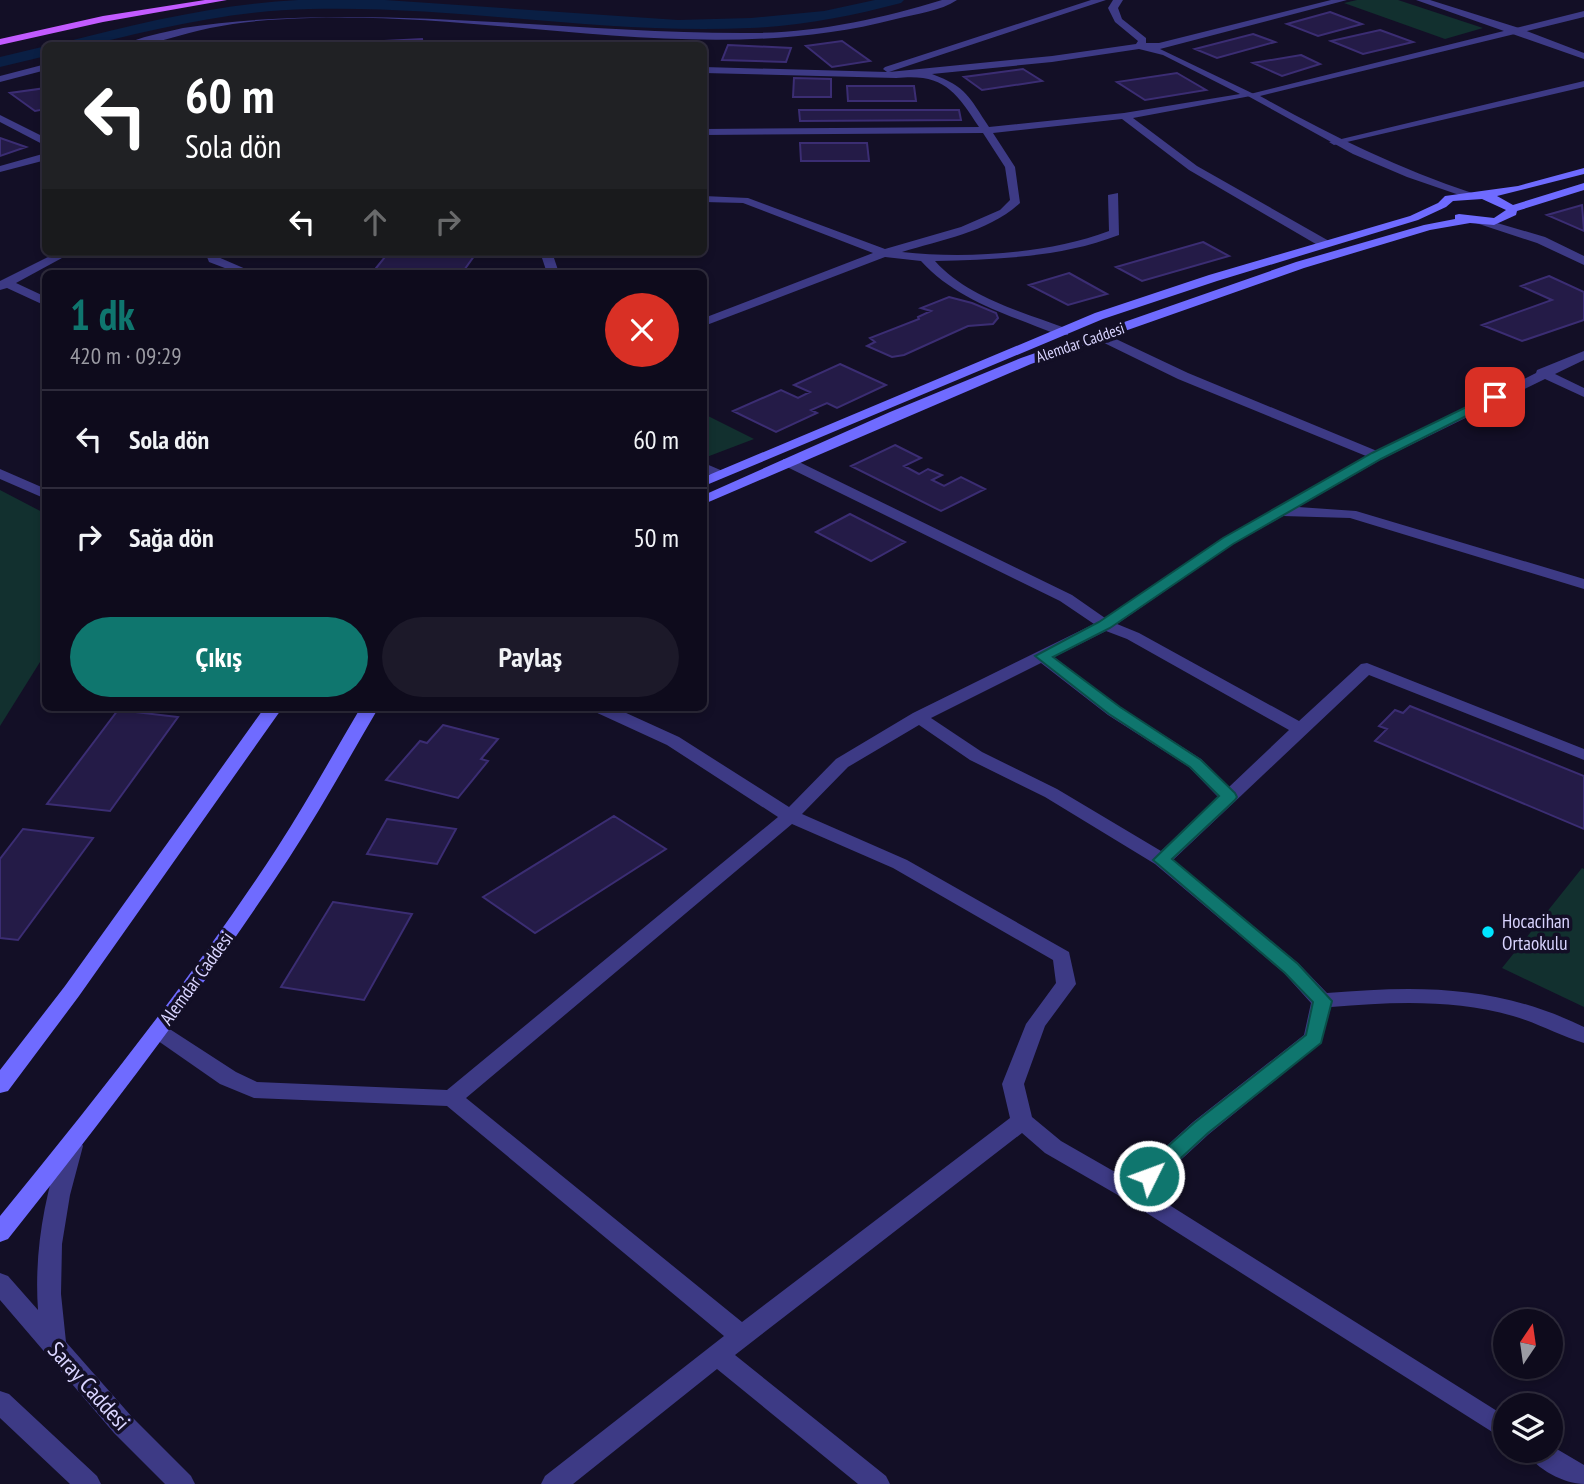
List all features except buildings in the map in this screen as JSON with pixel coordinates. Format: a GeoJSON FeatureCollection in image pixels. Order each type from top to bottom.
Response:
{"type":"FeatureCollection","features":[{"type":"Feature","properties":{"kind":"main road"},"geometry":{"type":"LineString","coordinates":[[0,31],[162,0]]}},
{"type":"Feature","properties":{"kind":"main road"},"geometry":{"type":"LineString","coordinates":[[0,42],[103,19],[222,0]]}},
{"type":"Feature","properties":{"kind":"main road"},"geometry":{"type":"LineString","coordinates":[[1474,195],[1519,189],[1584,171]]}},
{"type":"Feature","properties":{"kind":"main road"},"geometry":{"type":"LineString","coordinates":[[1474,195],[1500,201],[1511,211],[1584,186]]}},
{"type":"Feature","properties":{"kind":"main road","name":"Alemdar Caddesi"},"geometry":{"type":"LineString","coordinates":[[707,481],[1063,332],[1187,287],[1414,218],[1443,203],[1474,195]]}},
{"type":"Feature","properties":{"kind":"main road"},"geometry":{"type":"LineString","coordinates":[[1443,203],[1450,213],[1474,220]]}},
{"type":"Feature","properties":{"kind":"main road","name":"Alemdar Caddesi"},"geometry":{"type":"LineString","coordinates":[[707,499],[1026,361],[1300,265],[1428,226],[1474,220],[1501,220],[1511,211]]}},
{"type":"Feature","properties":{"kind":"main road"},"geometry":{"type":"LineString","coordinates":[[0,1085],[72,991],[271,711]]}},
{"type":"Feature","properties":{"kind":"main road","name":"Alemdar Caddesi"},"geometry":{"type":"LineString","coordinates":[[0,1233],[158,1031],[284,852],[368,711]]}},
{"type":"Feature","properties":{"kind":"street"},"geometry":{"type":"LineString","coordinates":[[144,42],[220,24],[260,18],[321,15],[401,17],[718,37],[787,35],[890,18],[952,0]]}},
{"type":"Feature","properties":{"kind":"street"},"geometry":{"type":"LineString","coordinates":[[873,74],[1061,10],[1101,0]]}},
{"type":"Feature","properties":{"kind":"street"},"geometry":{"type":"LineString","coordinates":[[1118,0],[1113,8],[1118,20],[1143,40],[1139,46]]}},
{"type":"Feature","properties":{"kind":"street"},"geometry":{"type":"LineString","coordinates":[[707,70],[919,73],[1052,59],[1139,46],[1159,46],[1342,0]]}},
{"type":"Feature","properties":{"kind":"street"},"geometry":{"type":"LineString","coordinates":[[1421,0],[1516,30],[1584,56]]}},
{"type":"Feature","properties":{"kind":"street"},"geometry":{"type":"LineString","coordinates":[[707,132],[987,130],[1124,116],[1251,95],[1584,14]]}},
{"type":"Feature","properties":{"kind":"street"},"geometry":{"type":"LineString","coordinates":[[1139,46],[1166,54],[1251,95],[1334,142],[1414,179],[1474,195]]}},
{"type":"Feature","properties":{"kind":"street"},"geometry":{"type":"LineString","coordinates":[[0,79],[42,68]]}},
{"type":"Feature","properties":{"kind":"street"},"geometry":{"type":"LineString","coordinates":[[707,321],[884,253],[965,229],[1004,212],[1016,201],[1010,167],[961,92],[950,84],[919,73]]}},
{"type":"Feature","properties":{"kind":"street"},"geometry":{"type":"LineString","coordinates":[[1334,142],[1584,84]]}},
{"type":"Feature","properties":{"kind":"street"},"geometry":{"type":"LineString","coordinates":[[1124,116],[1193,168],[1325,244]]}},
{"type":"Feature","properties":{"kind":"street"},"geometry":{"type":"LineString","coordinates":[[0,118],[42,141]]}},
{"type":"Feature","properties":{"kind":"street"},"geometry":{"type":"LineString","coordinates":[[0,169],[42,157]]}},
{"type":"Feature","properties":{"kind":"street"},"geometry":{"type":"LineString","coordinates":[[1414,179],[1443,203]]}},
{"type":"Feature","properties":{"kind":"street"},"geometry":{"type":"LineString","coordinates":[[707,198],[744,200],[884,253],[925,258],[1055,249],[1104,238],[1115,233],[1114,195]]}},
{"type":"Feature","properties":{"kind":"street"},"geometry":{"type":"LineString","coordinates":[[1511,211],[1541,240]]}},
{"type":"Feature","properties":{"kind":"street"},"geometry":{"type":"LineString","coordinates":[[1474,220],[1541,240],[1584,261]]}},
{"type":"Feature","properties":{"kind":"street"},"geometry":{"type":"LineString","coordinates":[[4,284],[59,256]]}},
{"type":"Feature","properties":{"kind":"street"},"geometry":{"type":"LineString","coordinates":[[213,256],[214,259],[242,270]]}},
{"type":"Feature","properties":{"kind":"street"},"geometry":{"type":"LineString","coordinates":[[925,258],[936,273],[967,292],[1063,332]]}},
{"type":"Feature","properties":{"kind":"street"},"geometry":{"type":"LineString","coordinates":[[4,284],[42,300]]}},
{"type":"Feature","properties":{"kind":"street"},"geometry":{"type":"LineString","coordinates":[[1099,335],[1183,376],[1377,456]]}},
{"type":"Feature","properties":{"kind":"street"},"geometry":{"type":"LineString","coordinates":[[452,1098],[790,816],[842,763],[919,717],[1105,625],[1228,541],[1377,456],[1542,373],[1584,355]]}},
{"type":"Feature","properties":{"kind":"street"},"geometry":{"type":"LineString","coordinates":[[1542,373],[1584,393]]}},
{"type":"Feature","properties":{"kind":"street"},"geometry":{"type":"LineString","coordinates":[[788,462],[1066,598],[1105,625],[1133,636],[1300,729]]}},
{"type":"Feature","properties":{"kind":"street"},"geometry":{"type":"LineString","coordinates":[[707,468],[720,475]]}},
{"type":"Feature","properties":{"kind":"street"},"geometry":{"type":"LineString","coordinates":[[0,473],[42,493]]}},
{"type":"Feature","properties":{"kind":"street"},"geometry":{"type":"LineString","coordinates":[[1282,511],[1351,514],[1584,584]]}},
{"type":"Feature","properties":{"kind":"street"},"geometry":{"type":"LineString","coordinates":[[1042,656],[1114,711],[1195,763],[1229,797]]}},
{"type":"Feature","properties":{"kind":"street"},"geometry":{"type":"LineString","coordinates":[[1162,860],[1367,668],[1584,755]]}},
{"type":"Feature","properties":{"kind":"street"},"geometry":{"type":"LineString","coordinates":[[608,711],[673,741],[790,816],[900,864],[1062,957],[1066,984],[1036,1024],[1013,1084],[1022,1122],[1053,1147],[1131,1192],[1493,1421]]}},
{"type":"Feature","properties":{"kind":"street"},"geometry":{"type":"LineString","coordinates":[[919,717],[975,756],[1051,793],[1162,860],[1292,968],[1322,1001]]}},
{"type":"Feature","properties":{"kind":"street"},"geometry":{"type":"LineString","coordinates":[[1322,1001],[1435,995],[1499,1006],[1554,1020],[1584,1036]]}},
{"type":"Feature","properties":{"kind":"street"},"geometry":{"type":"LineString","coordinates":[[1131,1192],[1201,1128],[1314,1038],[1322,1001]]}},
{"type":"Feature","properties":{"kind":"street"},"geometry":{"type":"LineString","coordinates":[[158,1031],[228,1078],[254,1090],[452,1098],[742,1336]]}},
{"type":"Feature","properties":{"kind":"street"},"geometry":{"type":"LineString","coordinates":[[554,1484],[717,1355],[1022,1122]]}},
{"type":"Feature","properties":{"kind":"street"},"geometry":{"type":"LineString","coordinates":[[55,1348],[48,1309],[49,1240],[59,1184],[72,1143]]}},
{"type":"Feature","properties":{"kind":"street","name":"Saray Caddesi"},"geometry":{"type":"LineString","coordinates":[[0,1283],[123,1424],[182,1484]]}},
{"type":"Feature","properties":{"kind":"street"},"geometry":{"type":"LineString","coordinates":[[717,1355],[877,1484]]}},
{"type":"Feature","properties":{"kind":"street"},"geometry":{"type":"LineString","coordinates":[[0,1402],[88,1484]]}},
{"type":"Feature","properties":{"kind":"street"},"geometry":{"type":"LineString","coordinates":[[1558,1463],[1584,1479]]}},
{"type":"Feature","properties":{"kind":"green space"},"geometry":{"type":"Polygon","coordinates":[[[1357,0],[1398,0],[1483,28],[1445,39],[1344,3],[1357,0]]]}},
{"type":"Feature","properties":{"kind":"green space"},"geometry":{"type":"Polygon","coordinates":[[[707,416],[754,439],[707,457],[707,416]]]}},
{"type":"Feature","properties":{"kind":"green space"},"geometry":{"type":"Polygon","coordinates":[[[0,490],[42,512],[42,659],[0,726],[0,490]]]}},
{"type":"Feature","properties":{"kind":"green space"},"geometry":{"type":"Polygon","coordinates":[[[1582,868],[1584,869],[1584,1007],[1502,968],[1582,868]]]}},
{"type":"Feature","properties":{"kind":"waterway"},"geometry":{"type":"LineString","coordinates":[[83,42],[218,13],[312,4],[385,5],[678,24],[751,23],[824,16],[896,0]]}},
{"type":"Feature","properties":{"kind":"waterway"},"geometry":{"type":"LineString","coordinates":[[0,62],[42,52]]}},
{"type":"Feature","properties":{"kind":"place","name":"Hocacihan Ortaokulu"},"geometry":{"type":"Point","coordinates":[1488,932]}},
{"type":"Feature","properties":{"kind":"route"},"geometry":{"type":"LineString","coordinates":[[1149,1176],[1201,1128],[1314,1038],[1322,1001],[1292,968],[1216,902],[1162,860],[1229,797],[1195,763],[1114,711],[1042,656],[1105,625],[1228,541],[1377,456],[1495,397]]}}]}
